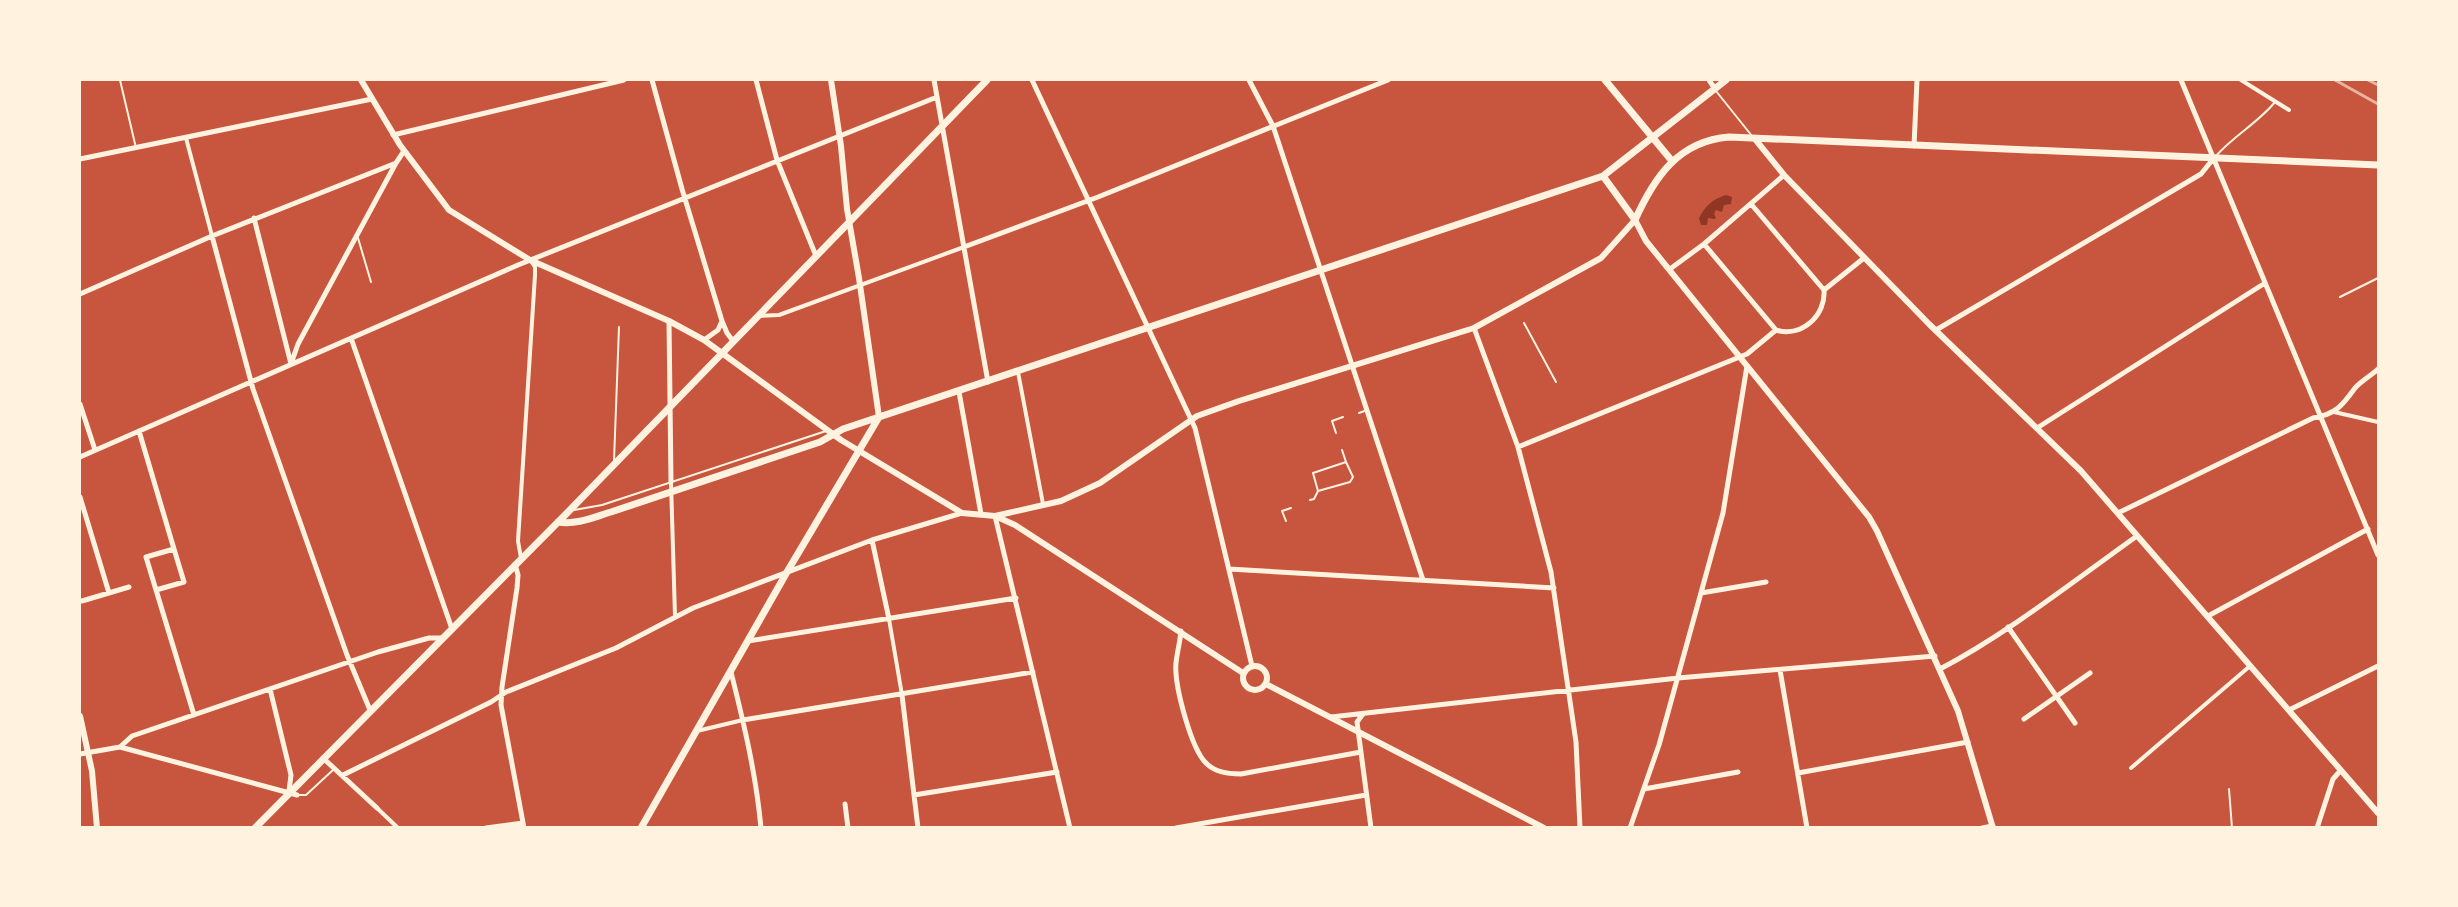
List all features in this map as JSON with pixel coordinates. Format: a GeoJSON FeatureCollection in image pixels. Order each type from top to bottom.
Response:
{"type":"FeatureCollection","features":[{"type":"Feature","properties":{"kind":"main road"},"geometry":{"type":"LineString","coordinates":[[255,828],[289,791],[570,510],[987,80]]}},
{"type":"Feature","properties":{"kind":"main road"},"geometry":{"type":"LineString","coordinates":[[1605,80],[1672,161]]}},
{"type":"Feature","properties":{"kind":"main road"},"geometry":{"type":"LineString","coordinates":[[558,522],[568,524],[581,522],[820,442],[831,432],[959,392],[1603,176],[1652,135],[1726,80]]}},
{"type":"Feature","properties":{"kind":"main road"},"geometry":{"type":"LineString","coordinates":[[1603,176],[1635,220],[1649,189],[1672,161],[1714,140],[1729,137],[2379,165]]}},
{"type":"Feature","properties":{"kind":"main road"},"geometry":{"type":"LineString","coordinates":[[641,828],[787,572],[879,417]]}},
{"type":"Feature","properties":{"kind":"street"},"geometry":{"type":"LineString","coordinates":[[361,80],[393,135],[449,210],[530,260],[669,321],[704,340],[831,432],[962,513]]}},
{"type":"Feature","properties":{"kind":"street"},"geometry":{"type":"LineString","coordinates":[[393,135],[609,81],[624,80]]}},
{"type":"Feature","properties":{"kind":"street"},"geometry":{"type":"LineString","coordinates":[[652,80],[722,321],[733,340]]}},
{"type":"Feature","properties":{"kind":"street"},"geometry":{"type":"LineString","coordinates":[[756,80],[777,160],[816,256]]}},
{"type":"Feature","properties":{"kind":"street"},"geometry":{"type":"LineString","coordinates":[[831,80],[847,209],[851,221],[879,417]]}},
{"type":"Feature","properties":{"kind":"street"},"geometry":{"type":"LineString","coordinates":[[934,80],[988,382]]}},
{"type":"Feature","properties":{"kind":"street"},"geometry":{"type":"LineString","coordinates":[[1032,80],[1146,328],[1195,428],[1252,666]]}},
{"type":"Feature","properties":{"kind":"street"},"geometry":{"type":"LineString","coordinates":[[1249,80],[1273,126],[1423,580]]}},
{"type":"Feature","properties":{"kind":"street"},"geometry":{"type":"LineString","coordinates":[[758,316],[779,315],[861,286],[1088,200],[1388,80]]}},
{"type":"Feature","properties":{"kind":"street"},"geometry":{"type":"LineString","coordinates":[[1709,80],[1715,89]]}},
{"type":"Feature","properties":{"kind":"street"},"geometry":{"type":"LineString","coordinates":[[1914,146],[1917,80]]}},
{"type":"Feature","properties":{"kind":"street"},"geometry":{"type":"LineString","coordinates":[[2181,80],[2379,555]]}},
{"type":"Feature","properties":{"kind":"street"},"geometry":{"type":"LineString","coordinates":[[2241,80],[2289,110]]}},
{"type":"Feature","properties":{"kind":"street"},"geometry":{"type":"LineString","coordinates":[[80,457],[530,260],[937,97]]}},
{"type":"Feature","properties":{"kind":"street"},"geometry":{"type":"LineString","coordinates":[[80,159],[372,99]]}},
{"type":"Feature","properties":{"kind":"street"},"geometry":{"type":"LineString","coordinates":[[186,138],[251,382],[350,662],[370,710]]}},
{"type":"Feature","properties":{"kind":"street"},"geometry":{"type":"LineString","coordinates":[[1755,139],[1784,175],[1864,258],[2081,471],[2379,813]]}},
{"type":"Feature","properties":{"kind":"street"},"geometry":{"type":"LineString","coordinates":[[291,364],[298,344],[404,151]]}},
{"type":"Feature","properties":{"kind":"street"},"geometry":{"type":"LineString","coordinates":[[1936,330],[2201,174],[2213,159]]}},
{"type":"Feature","properties":{"kind":"street"},"geometry":{"type":"LineString","coordinates":[[80,294],[254,218],[396,163]]}},
{"type":"Feature","properties":{"kind":"street"},"geometry":{"type":"LineString","coordinates":[[1670,269],[1704,244],[1784,175]]}},
{"type":"Feature","properties":{"kind":"street"},"geometry":{"type":"LineString","coordinates":[[1751,204],[1824,290]]}},
{"type":"Feature","properties":{"kind":"street"},"geometry":{"type":"LineString","coordinates":[[254,218],[291,364]]}},
{"type":"Feature","properties":{"kind":"street"},"geometry":{"type":"LineString","coordinates":[[995,516],[1068,498],[1100,483],[1191,420],[1239,400],[1474,328],[1516,308],[1601,258],[1635,220],[1646,241],[1869,518],[1935,656],[1958,711],[1993,827],[1982,828]]}},
{"type":"Feature","properties":{"kind":"street"},"geometry":{"type":"LineString","coordinates":[[1704,244],[1776,330],[1789,332],[1808,324],[1822,306],[1824,290],[1864,258]]}},
{"type":"Feature","properties":{"kind":"street"},"geometry":{"type":"LineString","coordinates":[[521,558],[518,541],[535,275],[535,267],[530,260]]}},
{"type":"Feature","properties":{"kind":"street"},"geometry":{"type":"LineString","coordinates":[[2037,428],[2265,283]]}},
{"type":"Feature","properties":{"kind":"street"},"geometry":{"type":"LineString","coordinates":[[669,321],[675,616]]}},
{"type":"Feature","properties":{"kind":"street"},"geometry":{"type":"LineString","coordinates":[[704,340],[714,334],[722,321]]}},
{"type":"Feature","properties":{"kind":"street"},"geometry":{"type":"LineString","coordinates":[[1474,328],[1518,447],[1554,588],[1576,742],[1580,828]]}},
{"type":"Feature","properties":{"kind":"street"},"geometry":{"type":"LineString","coordinates":[[1518,447],[1740,357],[1776,330]]}},
{"type":"Feature","properties":{"kind":"street"},"geometry":{"type":"LineString","coordinates":[[351,338],[452,628]]}},
{"type":"Feature","properties":{"kind":"street"},"geometry":{"type":"LineString","coordinates":[[1630,828],[1678,678],[1723,513],[1747,366]]}},
{"type":"Feature","properties":{"kind":"street"},"geometry":{"type":"LineString","coordinates":[[2118,513],[2313,417],[2334,412],[2352,396],[2355,388],[2379,369]]}},
{"type":"Feature","properties":{"kind":"street"},"geometry":{"type":"LineString","coordinates":[[1018,372],[1042,504]]}},
{"type":"Feature","properties":{"kind":"street"},"geometry":{"type":"LineString","coordinates":[[959,392],[981,514]]}},
{"type":"Feature","properties":{"kind":"street"},"geometry":{"type":"LineString","coordinates":[[80,404],[95,450]]}},
{"type":"Feature","properties":{"kind":"street"},"geometry":{"type":"LineString","coordinates":[[2334,412],[2379,422]]}},
{"type":"Feature","properties":{"kind":"street"},"geometry":{"type":"LineString","coordinates":[[139,431],[184,582],[156,590]]}},
{"type":"Feature","properties":{"kind":"street"},"geometry":{"type":"LineString","coordinates":[[80,497],[110,593]]}},
{"type":"Feature","properties":{"kind":"street"},"geometry":{"type":"LineString","coordinates":[[343,776],[501,696],[616,648],[675,616],[872,540],[962,513],[995,516],[1015,525],[1243,673]]}},
{"type":"Feature","properties":{"kind":"street"},"geometry":{"type":"LineString","coordinates":[[995,516],[1070,828]]}},
{"type":"Feature","properties":{"kind":"street"},"geometry":{"type":"LineString","coordinates":[[2208,616],[2368,529]]}},
{"type":"Feature","properties":{"kind":"street"},"geometry":{"type":"LineString","coordinates":[[1940,669],[2008,627],[2137,536]]}},
{"type":"Feature","properties":{"kind":"street"},"geometry":{"type":"LineString","coordinates":[[872,540],[902,695],[918,828]]}},
{"type":"Feature","properties":{"kind":"street"},"geometry":{"type":"LineString","coordinates":[[174,549],[146,557],[194,715]]}},
{"type":"Feature","properties":{"kind":"street"},"geometry":{"type":"LineString","coordinates":[[486,828],[524,825],[501,696],[517,588],[518,575],[515,564]]}},
{"type":"Feature","properties":{"kind":"street"},"geometry":{"type":"LineString","coordinates":[[1229,569],[1554,588]]}},
{"type":"Feature","properties":{"kind":"street"},"geometry":{"type":"LineString","coordinates":[[1701,593],[1766,582]]}},
{"type":"Feature","properties":{"kind":"street"},"geometry":{"type":"LineString","coordinates":[[82,601],[129,587]]}},
{"type":"Feature","properties":{"kind":"street"},"geometry":{"type":"LineString","coordinates":[[748,641],[1016,598]]}},
{"type":"Feature","properties":{"kind":"street"},"geometry":{"type":"LineString","coordinates":[[2008,627],[2075,723]]}},
{"type":"Feature","properties":{"kind":"street"},"geometry":{"type":"LineString","coordinates":[[1181,631],[1175,665],[1178,694],[1197,751],[1207,765],[1225,773],[1241,774],[1361,752]]}},
{"type":"Feature","properties":{"kind":"street"},"geometry":{"type":"LineString","coordinates":[[120,747],[132,736],[270,689],[429,638],[441,638]]}},
{"type":"Feature","properties":{"kind":"street"},"geometry":{"type":"LineString","coordinates":[[1331,717],[1678,678],[1935,656]]}},
{"type":"Feature","properties":{"kind":"street"},"geometry":{"type":"LineString","coordinates":[[1243,673],[1252,666]]}},
{"type":"Feature","properties":{"kind":"street"},"geometry":{"type":"LineString","coordinates":[[1243,673],[1244,685],[1251,690],[1260,689],[1266,684],[1264,669],[1252,666]]}},
{"type":"Feature","properties":{"kind":"street"},"geometry":{"type":"LineString","coordinates":[[2131,768],[2251,666]]}},
{"type":"Feature","properties":{"kind":"street"},"geometry":{"type":"LineString","coordinates":[[2289,710],[2379,666]]}},
{"type":"Feature","properties":{"kind":"street"},"geometry":{"type":"LineString","coordinates":[[1780,670],[1808,828]]}},
{"type":"Feature","properties":{"kind":"street"},"geometry":{"type":"LineString","coordinates":[[731,672],[758,788],[761,828]]}},
{"type":"Feature","properties":{"kind":"street"},"geometry":{"type":"LineString","coordinates":[[697,731],[743,720],[1033,672]]}},
{"type":"Feature","properties":{"kind":"street"},"geometry":{"type":"LineString","coordinates":[[2024,719],[2090,673]]}},
{"type":"Feature","properties":{"kind":"street"},"geometry":{"type":"LineString","coordinates":[[1266,684],[1544,828]]}},
{"type":"Feature","properties":{"kind":"street"},"geometry":{"type":"LineString","coordinates":[[270,689],[291,775],[289,791]]}},
{"type":"Feature","properties":{"kind":"street"},"geometry":{"type":"LineString","coordinates":[[1363,714],[1357,722],[1371,828]]}},
{"type":"Feature","properties":{"kind":"street"},"geometry":{"type":"LineString","coordinates":[[80,716],[89,752],[98,828]]}},
{"type":"Feature","properties":{"kind":"street"},"geometry":{"type":"LineString","coordinates":[[1798,773],[1968,742]]}},
{"type":"Feature","properties":{"kind":"street"},"geometry":{"type":"LineString","coordinates":[[80,754],[120,747],[275,791],[289,791],[297,795]]}},
{"type":"Feature","properties":{"kind":"street"},"geometry":{"type":"LineString","coordinates":[[322,758],[398,828]]}},
{"type":"Feature","properties":{"kind":"street"},"geometry":{"type":"LineString","coordinates":[[2317,828],[2333,779],[2341,770]]}},
{"type":"Feature","properties":{"kind":"street"},"geometry":{"type":"LineString","coordinates":[[914,795],[1057,772]]}},
{"type":"Feature","properties":{"kind":"street"},"geometry":{"type":"LineString","coordinates":[[1644,789],[1738,772]]}},
{"type":"Feature","properties":{"kind":"street"},"geometry":{"type":"LineString","coordinates":[[1176,828],[1366,795]]}},
{"type":"Feature","properties":{"kind":"street"},"geometry":{"type":"LineString","coordinates":[[845,804],[848,828]]}},
{"type":"Feature","properties":{"kind":"lane"},"geometry":{"type":"LineString","coordinates":[[120,80],[136,148]]}},
{"type":"Feature","properties":{"kind":"lane"},"geometry":{"type":"LineString","coordinates":[[1715,89],[1755,139]]}},
{"type":"Feature","properties":{"kind":"lane"},"geometry":{"type":"LineString","coordinates":[[2213,159],[2226,144],[2266,113],[2276,101]]}},
{"type":"Feature","properties":{"kind":"lane"},"geometry":{"type":"LineString","coordinates":[[357,235],[371,282]]}},
{"type":"Feature","properties":{"kind":"lane"},"geometry":{"type":"LineString","coordinates":[[2340,297],[2379,278]]}},
{"type":"Feature","properties":{"kind":"lane"},"geometry":{"type":"LineString","coordinates":[[1524,323],[1556,382]]}},
{"type":"Feature","properties":{"kind":"lane"},"geometry":{"type":"LineString","coordinates":[[614,464],[619,327]]}},
{"type":"Feature","properties":{"kind":"lane"},"geometry":{"type":"LineString","coordinates":[[1359,413],[1367,410]]}},
{"type":"Feature","properties":{"kind":"lane"},"geometry":{"type":"LineString","coordinates":[[1336,433],[1332,421],[1343,417]]}},
{"type":"Feature","properties":{"kind":"lane"},"geometry":{"type":"LineString","coordinates":[[570,510],[590,509],[831,432]]}},
{"type":"Feature","properties":{"kind":"lane"},"geometry":{"type":"LineString","coordinates":[[1318,491],[1352,479],[1342,450]]}},
{"type":"Feature","properties":{"kind":"lane"},"geometry":{"type":"LineString","coordinates":[[1310,500],[1314,499],[1318,491],[1313,474],[1346,462]]}},
{"type":"Feature","properties":{"kind":"lane"},"geometry":{"type":"LineString","coordinates":[[1286,521],[1282,511],[1291,508]]}},
{"type":"Feature","properties":{"kind":"lane"},"geometry":{"type":"LineString","coordinates":[[297,795],[306,795],[334,768]]}},
{"type":"Feature","properties":{"kind":"lane"},"geometry":{"type":"LineString","coordinates":[[2229,789],[2232,828]]}},
{"type":"Feature","properties":{"kind":"shaded area"},"geometry":{"type":"Polygon","coordinates":[[[1726,195],[1732,197],[1731,204],[1724,205],[1722,212],[1716,210],[1714,214],[1716,218],[1708,218],[1707,225],[1701,225],[1699,218],[1707,207],[1713,201],[1726,195]]]}},
{"type":"Feature","properties":{"kind":"railway"},"geometry":{"type":"LineString","coordinates":[[2335,80],[2378,104]]}},
{"type":"Feature","properties":{"kind":"railway"},"geometry":{"type":"LineString","coordinates":[[2368,80],[2378,85]]}}]}
